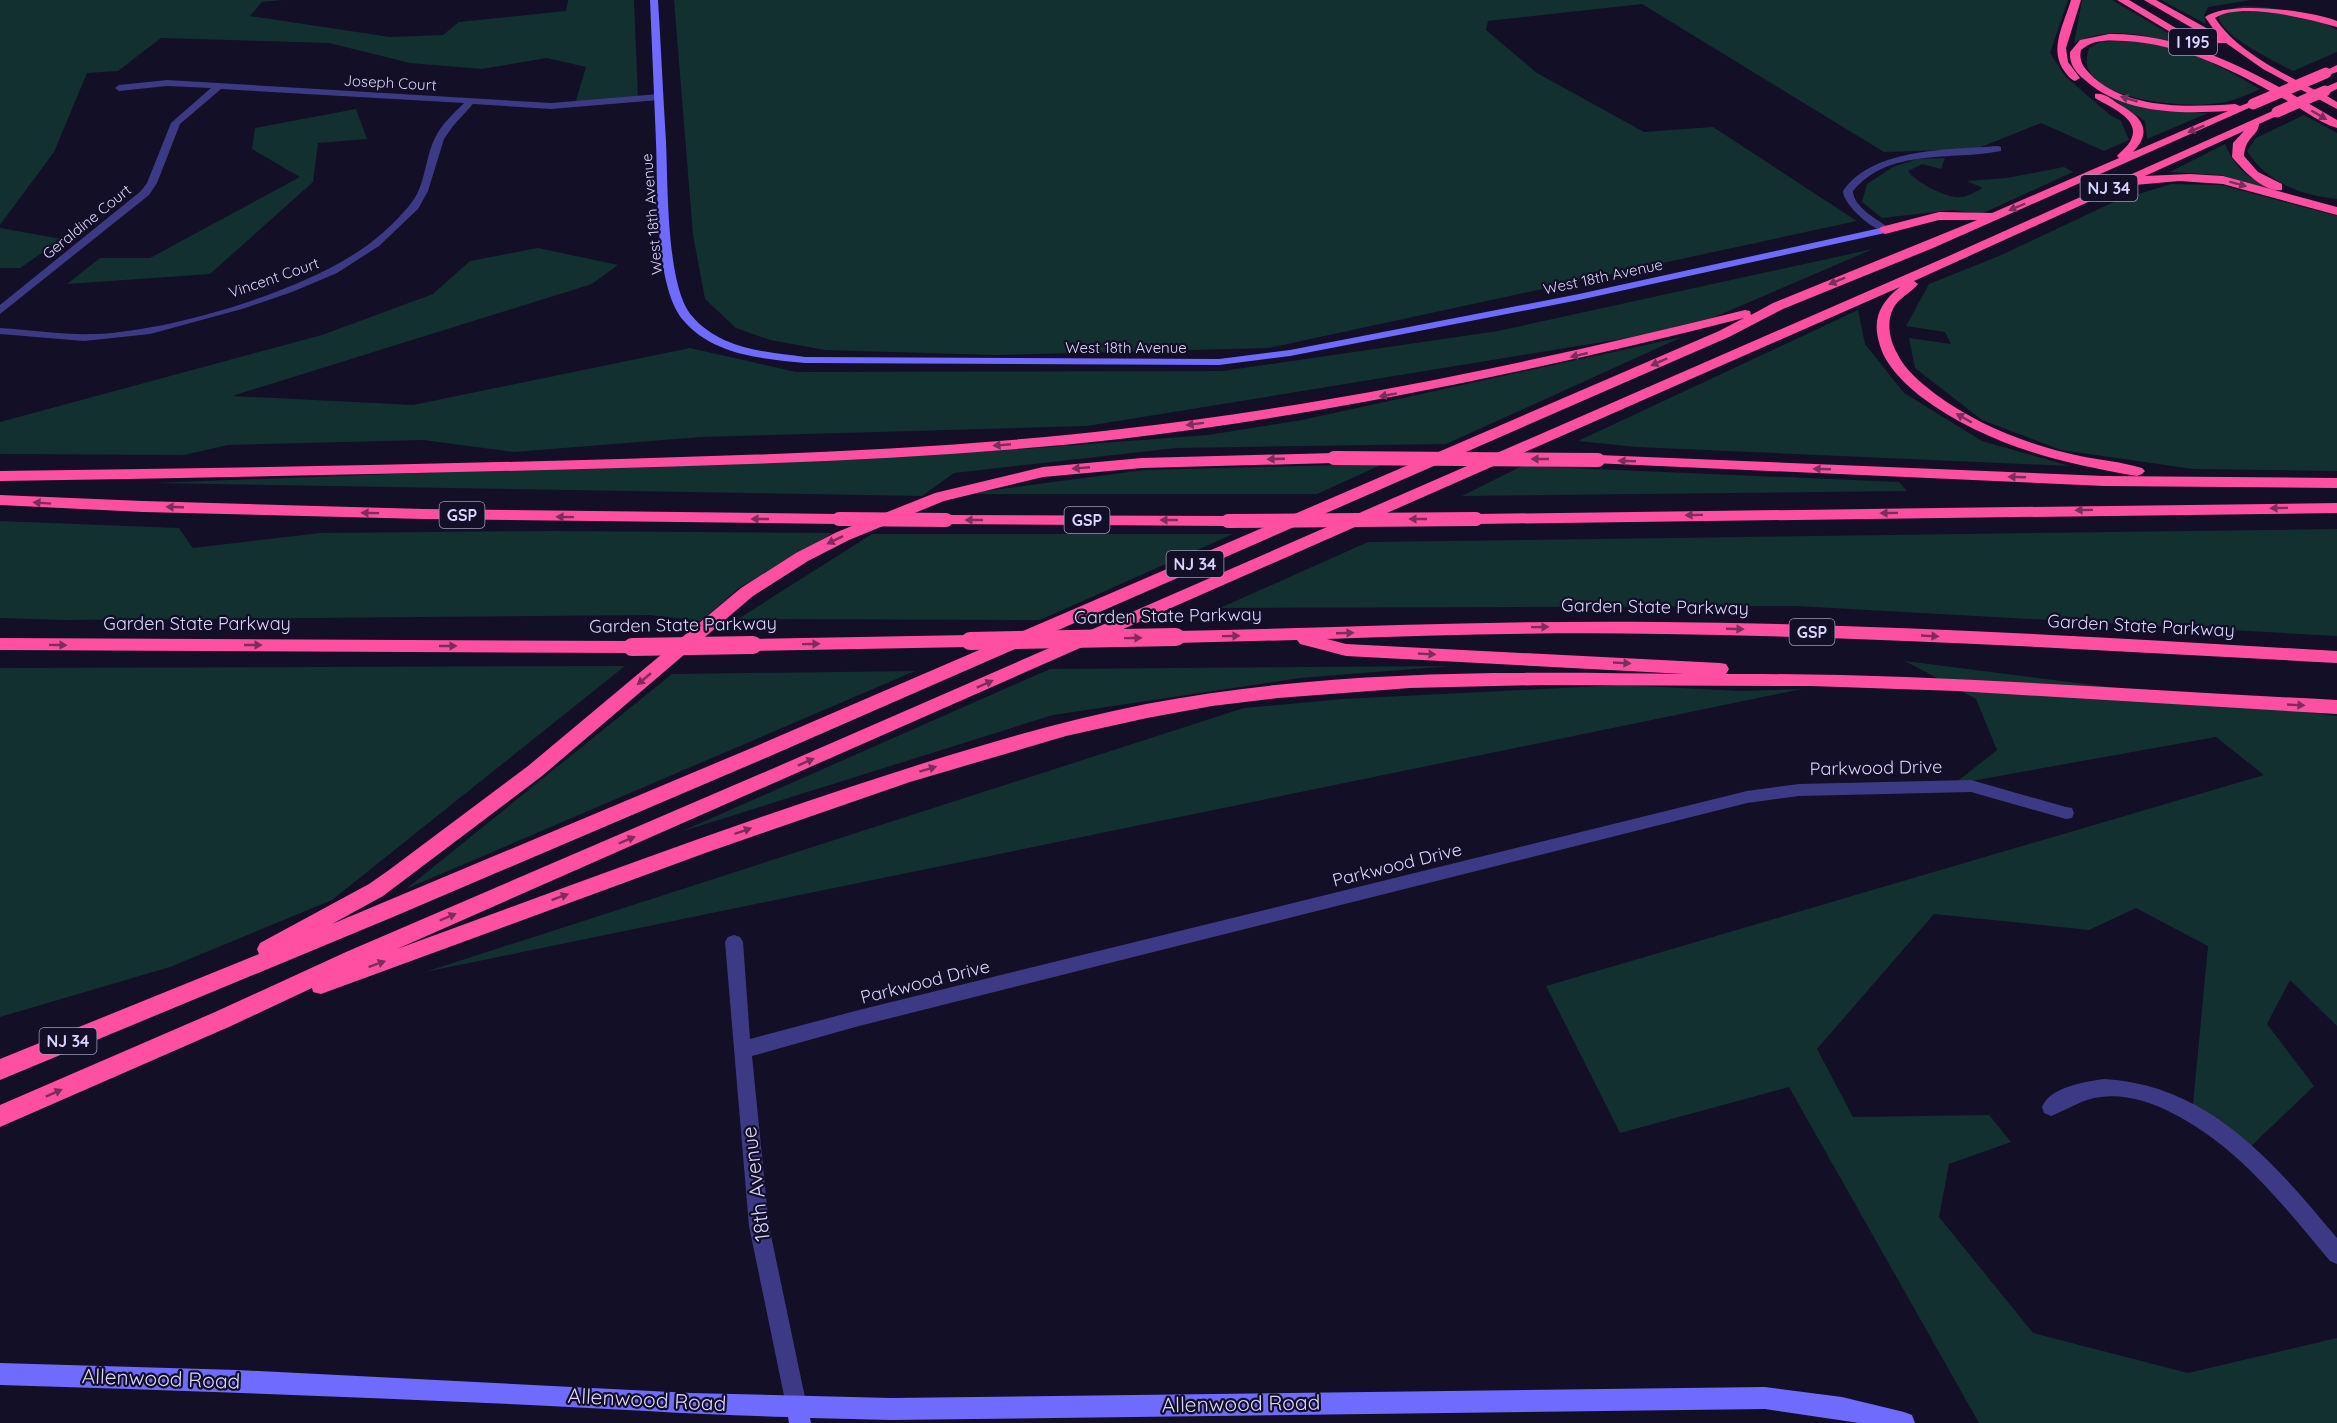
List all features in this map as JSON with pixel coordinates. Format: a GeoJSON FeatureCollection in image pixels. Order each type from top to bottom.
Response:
{"type":"FeatureCollection","features":[{"type":"Feature","properties":{"kind":"highway"},"geometry":{"type":"LineString","coordinates":[[2076,0],[2061,48],[2063,62],[2080,82],[2130,117],[2136,123],[2140,133],[2135,145],[2115,162]]}},
{"type":"Feature","properties":{"kind":"highway","name":"I 195"},"geometry":{"type":"LineString","coordinates":[[2122,0],[2265,83]]}},
{"type":"Feature","properties":{"kind":"highway","name":"I 195"},"geometry":{"type":"LineString","coordinates":[[2149,0],[2265,66]]}},
{"type":"Feature","properties":{"kind":"highway"},"geometry":{"type":"LineString","coordinates":[[2268,0],[2337,14]]}},
{"type":"Feature","properties":{"kind":"highway"},"geometry":{"type":"LineString","coordinates":[[2337,24],[2308,12],[2271,4],[2238,3],[2220,6],[2213,10],[2210,19],[2217,30],[2265,66],[2337,106]]}},
{"type":"Feature","properties":{"kind":"highway"},"geometry":{"type":"LineString","coordinates":[[2251,105],[2184,109],[2135,101],[2111,93],[2093,83],[2078,66],[2074,54],[2079,45],[2091,40],[2121,37],[2146,39],[2192,51],[2265,83],[2337,125]]}},
{"type":"Feature","properties":{"kind":"highway","name":"NJ 34"},"geometry":{"type":"LineString","coordinates":[[0,1070],[386,911],[772,747],[1724,334],[1779,306],[1897,256],[1929,245],[2115,162],[2337,68]]}},
{"type":"Feature","properties":{"kind":"highway","name":"NJ 34"},"geometry":{"type":"LineString","coordinates":[[223,1019],[353,958],[788,770],[1955,258],[2333,87]]}},
{"type":"Feature","properties":{"kind":"highway"},"geometry":{"type":"LineString","coordinates":[[2263,118],[2239,143],[2237,153],[2242,163],[2254,174],[2279,188],[2337,204]]}},
{"type":"Feature","properties":{"kind":"highway"},"geometry":{"type":"LineString","coordinates":[[2118,184],[2175,176],[2208,178],[2235,183],[2293,201],[2337,210]]}},
{"type":"Feature","properties":{"kind":"highway"},"geometry":{"type":"LineString","coordinates":[[1885,230],[1939,216],[1993,216]]}},
{"type":"Feature","properties":{"kind":"highway"},"geometry":{"type":"LineString","coordinates":[[1885,230],[1904,247],[1897,256]]}},
{"type":"Feature","properties":{"kind":"highway"},"geometry":{"type":"LineString","coordinates":[[1955,258],[1892,299],[1883,314],[1883,333],[1887,349],[1914,384],[1965,420],[2025,445],[2112,468],[2201,481]]}},
{"type":"Feature","properties":{"kind":"highway"},"geometry":{"type":"LineString","coordinates":[[0,476],[807,458],[1047,441],[1219,422],[1381,396],[1519,369],[1697,328],[1779,306]]}},
{"type":"Feature","properties":{"kind":"highway"},"geometry":{"type":"LineString","coordinates":[[136,1013],[305,929],[382,885],[535,771],[747,592],[802,556],[843,536],[940,496],[1043,472],[1142,463],[1334,458],[1598,460],[2104,481],[2337,483]]}},
{"type":"Feature","properties":{"kind":"highway","name":"GSP"},"geometry":{"type":"LineString","coordinates":[[0,500],[340,512],[642,518],[946,520],[1476,519],[2337,508]]}},
{"type":"Feature","properties":{"kind":"highway","name":"Garden State Parkway"},"geometry":{"type":"LineString","coordinates":[[0,644],[632,647],[1287,635],[1474,628],[1701,628],[2024,640],[2337,657]]}},
{"type":"Feature","properties":{"kind":"highway"},"geometry":{"type":"LineString","coordinates":[[1287,635],[1346,650],[1633,663],[1830,680]]}},
{"type":"Feature","properties":{"kind":"highway"},"geometry":{"type":"LineString","coordinates":[[0,1116],[223,1019],[613,877],[921,771],[1035,737],[1145,712],[1251,694],[1396,681],[1458,679],[1830,680],[2130,693],[2337,707]]}},
{"type":"Feature","properties":{"kind":"street","name":"West 18th Avenue"},"geometry":{"type":"LineString","coordinates":[[654,0],[668,244],[677,300],[689,321],[707,335],[742,350],[772,357],[854,361],[1140,363],[1202,363],[1254,358],[1580,297],[1885,230]]}},
{"type":"Feature","properties":{"kind":"street","name":"Joseph Court"},"geometry":{"type":"LineString","coordinates":[[119,88],[167,83],[567,106],[659,97]]}},
{"type":"Feature","properties":{"kind":"street","name":"Geraldine Court"},"geometry":{"type":"LineString","coordinates":[[0,311],[145,193],[152,183],[176,123],[218,87]]}},
{"type":"Feature","properties":{"kind":"street","name":"Vincent Court"},"geometry":{"type":"LineString","coordinates":[[0,331],[93,337],[162,329],[299,287],[336,271],[376,246],[413,208],[424,189],[438,141],[444,130],[471,101]]}},
{"type":"Feature","properties":{"kind":"street"},"geometry":{"type":"LineString","coordinates":[[1885,230],[1851,202],[1848,191],[1860,180],[1898,158],[1998,149]]}},
{"type":"Feature","properties":{"kind":"street","name":"Parkwood Drive"},"geometry":{"type":"LineString","coordinates":[[742,1050],[859,1018],[1776,791],[1971,786],[2066,813]]}},
{"type":"Feature","properties":{"kind":"street","name":"18th Avenue"},"geometry":{"type":"LineString","coordinates":[[734,942],[759,1226],[798,1415]]}},
{"type":"Feature","properties":{"kind":"street"},"geometry":{"type":"LineString","coordinates":[[2051,1107],[2085,1090],[2115,1088],[2157,1097],[2199,1117],[2249,1154],[2337,1254]]}},
{"type":"Feature","properties":{"kind":"street","name":"Allenwood Road"},"geometry":{"type":"LineString","coordinates":[[0,1374],[260,1382],[798,1415],[891,1408],[1765,1398],[1831,1406],[1904,1423]]}},
{"type":"Feature","properties":{"kind":"green space"},"geometry":{"type":"Polygon","coordinates":[[[0,0],[283,0],[262,2],[250,16],[390,37],[443,35],[459,22],[566,11],[568,0],[634,0],[638,98],[575,104],[586,67],[547,58],[482,69],[410,63],[329,43],[161,38],[118,71],[87,73],[54,152],[0,225],[0,0]]]}},
{"type":"Feature","properties":{"kind":"green space"},"geometry":{"type":"Polygon","coordinates":[[[674,0],[2068,0],[2050,53],[2065,76],[2110,115],[2121,121],[2129,140],[2104,151],[2041,123],[1976,149],[1884,152],[1642,4],[1488,21],[1486,30],[1537,73],[1644,132],[1713,127],[1857,221],[1269,348],[994,355],[825,350],[770,340],[736,328],[705,299],[693,235],[674,0]]]}},
{"type":"Feature","properties":{"kind":"green space"},"geometry":{"type":"Polygon","coordinates":[[[2082,0],[2112,0],[2202,53],[2154,38],[2122,33],[2090,37],[2074,43],[2082,0]]]}},
{"type":"Feature","properties":{"kind":"green space"},"geometry":{"type":"Polygon","coordinates":[[[2161,0],[2251,0],[2208,7],[2204,16],[2206,24],[2161,0]]]}},
{"type":"Feature","properties":{"kind":"green space"},"geometry":{"type":"Polygon","coordinates":[[[2244,6],[2292,12],[2326,24],[2337,30],[2337,52],[2293,71],[2249,47],[2227,30],[2219,15],[2226,10],[2244,6]]]}},
{"type":"Feature","properties":{"kind":"green space"},"geometry":{"type":"Polygon","coordinates":[[[2128,40],[2182,51],[2260,89],[2230,101],[2198,105],[2164,103],[2127,95],[2098,81],[2089,71],[2087,60],[2089,48],[2100,42],[2128,40]]]}},
{"type":"Feature","properties":{"kind":"green space"},"geometry":{"type":"Polygon","coordinates":[[[2101,91],[2154,107],[2208,113],[2147,139],[2145,121],[2101,91]]]}},
{"type":"Feature","properties":{"kind":"green space"},"geometry":{"type":"Polygon","coordinates":[[[356,109],[367,139],[318,143],[313,182],[210,274],[67,284],[100,258],[150,258],[300,177],[252,149],[255,128],[356,109]]]}},
{"type":"Feature","properties":{"kind":"green space"},"geometry":{"type":"Polygon","coordinates":[[[2304,115],[2337,133],[2337,199],[2311,195],[2286,186],[2264,171],[2247,151],[2256,138],[2304,115]]]}},
{"type":"Feature","properties":{"kind":"green space"},"geometry":{"type":"Polygon","coordinates":[[[2225,144],[2235,162],[2246,174],[2277,192],[2221,175],[2170,172],[2225,144]]]}},
{"type":"Feature","properties":{"kind":"green space"},"geometry":{"type":"Polygon","coordinates":[[[1945,158],[1941,169],[1922,164],[1908,171],[1929,187],[1943,194],[1958,197],[1969,195],[1983,188],[1967,181],[2007,178],[2064,167],[2073,172],[1981,214],[1953,210],[1882,218],[1862,202],[1867,184],[1893,167],[1917,159],[1945,158]]]}},
{"type":"Feature","properties":{"kind":"green space"},"geometry":{"type":"Polygon","coordinates":[[[2171,184],[2221,185],[2337,216],[2337,471],[2193,469],[2061,450],[1982,420],[1915,368],[1909,338],[1951,344],[1945,332],[1906,326],[1929,284],[1999,256],[2116,201],[2171,184]]]}},
{"type":"Feature","properties":{"kind":"green space"},"geometry":{"type":"Polygon","coordinates":[[[0,228],[62,239],[20,268],[0,268],[0,228]]]}},
{"type":"Feature","properties":{"kind":"green space"},"geometry":{"type":"Polygon","coordinates":[[[538,248],[618,265],[592,284],[232,396],[413,405],[690,348],[796,372],[1223,371],[1498,331],[1873,249],[1689,328],[1087,426],[701,437],[514,452],[423,440],[228,445],[184,455],[0,454],[0,422],[322,335],[433,294],[470,261],[538,248]]]}},
{"type":"Feature","properties":{"kind":"green space"},"geometry":{"type":"Polygon","coordinates":[[[1858,310],[1865,344],[1904,393],[1982,441],[2070,466],[1636,447],[1578,441],[1858,310]]]}},
{"type":"Feature","properties":{"kind":"green space"},"geometry":{"type":"Polygon","coordinates":[[[1682,337],[1446,444],[1176,448],[954,473],[922,496],[152,483],[996,451],[1208,435],[1302,420],[1682,337]]]}},
{"type":"Feature","properties":{"kind":"green space"},"geometry":{"type":"Polygon","coordinates":[[[1383,464],[1317,494],[963,494],[1144,470],[1383,464]]]}},
{"type":"Feature","properties":{"kind":"green space"},"geometry":{"type":"Polygon","coordinates":[[[1522,466],[1899,482],[1907,491],[1462,496],[1522,466]]]}},
{"type":"Feature","properties":{"kind":"green space"},"geometry":{"type":"Polygon","coordinates":[[[0,521],[179,528],[193,548],[320,533],[551,531],[833,533],[739,588],[701,621],[650,615],[64,620],[0,618],[0,521]]]}},
{"type":"Feature","properties":{"kind":"green space"},"geometry":{"type":"Polygon","coordinates":[[[2337,529],[2337,636],[1796,606],[1220,608],[1368,542],[2337,529]]]}},
{"type":"Feature","properties":{"kind":"green space"},"geometry":{"type":"Polygon","coordinates":[[[872,534],[1233,534],[1040,620],[738,619],[872,534]]]}},
{"type":"Feature","properties":{"kind":"green space"},"geometry":{"type":"Polygon","coordinates":[[[1905,661],[2337,716],[2337,1026],[2290,980],[2267,1024],[2314,1086],[2247,1150],[2192,1115],[2208,946],[2136,908],[2089,930],[1934,914],[1817,1049],[1853,1117],[1989,1115],[2011,1142],[1949,1164],[1939,1217],[2033,1333],[2188,1373],[2337,1338],[2337,1423],[1979,1423],[1789,1087],[1620,1133],[1546,986],[2264,775],[2216,737],[1954,784],[1997,750],[1976,699],[1905,661]]]}},
{"type":"Feature","properties":{"kind":"green space"},"geometry":{"type":"Polygon","coordinates":[[[625,666],[332,900],[170,967],[0,1017],[0,668],[625,666]]]}},
{"type":"Feature","properties":{"kind":"green space"},"geometry":{"type":"Polygon","coordinates":[[[1452,666],[1300,678],[1053,715],[680,832],[1050,669],[1452,666]]]}},
{"type":"Feature","properties":{"kind":"green space"},"geometry":{"type":"Polygon","coordinates":[[[915,671],[406,889],[672,674],[915,671]]]}},
{"type":"Feature","properties":{"kind":"green space"},"geometry":{"type":"Polygon","coordinates":[[[1621,685],[1741,691],[1802,689],[425,972],[1244,708],[1343,699],[1621,685]]]}}]}
